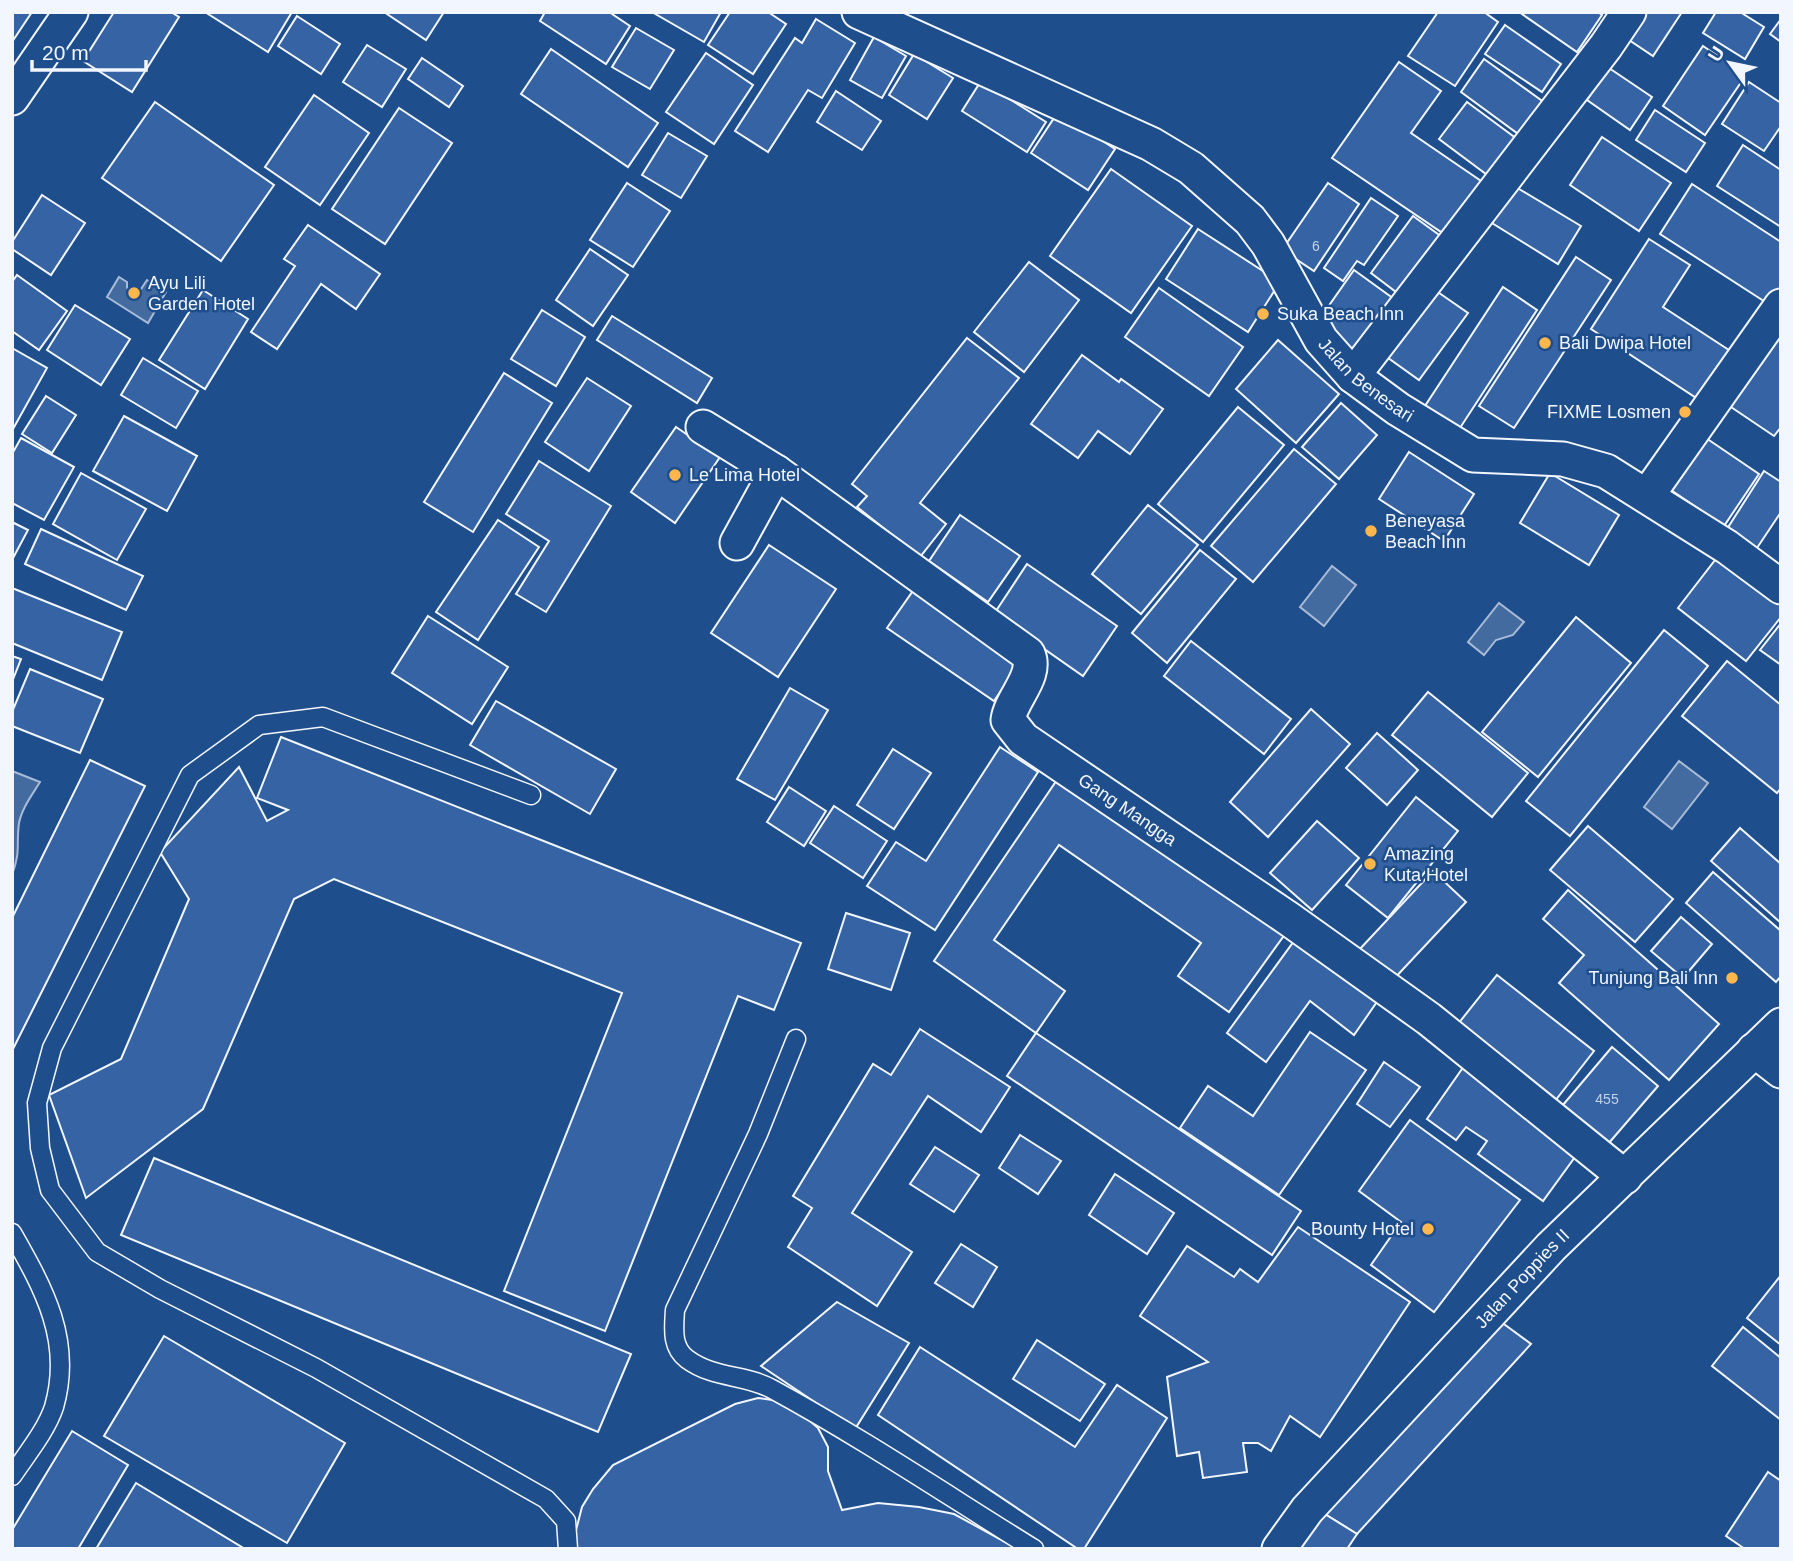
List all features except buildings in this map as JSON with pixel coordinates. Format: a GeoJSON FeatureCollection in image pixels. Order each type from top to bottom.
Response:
{"type":"FeatureCollection","features":[{"type":"Feature","properties":{"kind":"street"},"geometry":{"type":"LineString","coordinates":[[12,98],[71,12]]}},
{"type":"Feature","properties":{"kind":"street","name":"Jalan Benesari"},"geometry":{"type":"LineString","coordinates":[[859,12],[1151,144],[1191,168],[1250,220],[1268,244],[1321,340],[1353,376],[1398,409],[1473,455],[1563,459],[1606,471],[1727,547],[1781,587]]}},
{"type":"Feature","properties":{"kind":"street"},"geometry":{"type":"LineString","coordinates":[[1353,376],[1606,46],[1629,12]]}},
{"type":"Feature","properties":{"kind":"street"},"geometry":{"type":"LineString","coordinates":[[1647,496],[1781,306]]}},
{"type":"Feature","properties":{"kind":"street","name":"Gang Mangga"},"geometry":{"type":"LineString","coordinates":[[703,427],[776,472],[1028,654],[1031,662],[1029,673],[1009,709],[1008,720],[1023,739],[1289,919],[1429,1019],[1625,1177]]}},
{"type":"Feature","properties":{"kind":"street"},"geometry":{"type":"LineString","coordinates":[[737,543],[776,472]]}},
{"type":"Feature","properties":{"kind":"street","name":"Jalan Poppies II"},"geometry":{"type":"LineString","coordinates":[[1279,1549],[1307,1510],[1551,1247],[1781,1025]]}},
{"type":"Feature","properties":{"kind":"street"},"geometry":{"type":"LineString","coordinates":[[1754,1050],[1781,1071]]}},
{"type":"Feature","properties":{"kind":"lane"},"geometry":{"type":"LineString","coordinates":[[531,795],[323,717],[259,725],[190,775],[52,1048],[37,1103],[40,1148],[50,1190],[97,1252],[160,1289],[316,1368],[546,1499],[566,1521],[568,1549]]}},
{"type":"Feature","properties":{"kind":"lane"},"geometry":{"type":"LineString","coordinates":[[796,1039],[758,1134],[675,1310],[674,1332],[677,1348],[686,1358],[709,1372],[761,1383],[806,1408],[1034,1549]]}},
{"type":"Feature","properties":{"kind":"lane"},"geometry":{"type":"LineString","coordinates":[[12,1233],[40,1283],[61,1349],[60,1376],[53,1409],[12,1476]]}},
{"type":"Feature","properties":{"kind":"water"},"geometry":{"type":"Polygon","coordinates":[[[119,277],[127,282],[127,288],[133,291],[141,289],[147,280],[166,292],[148,323],[107,297],[119,277]]]}},
{"type":"Feature","properties":{"kind":"water"},"geometry":{"type":"Polygon","coordinates":[[[1332,566],[1356,585],[1324,626],[1300,607],[1332,566]]]}},
{"type":"Feature","properties":{"kind":"water"},"geometry":{"type":"Polygon","coordinates":[[[1499,603],[1524,622],[1513,635],[1496,640],[1484,655],[1468,642],[1499,603]]]}},
{"type":"Feature","properties":{"kind":"water"},"geometry":{"type":"Polygon","coordinates":[[[1679,761],[1708,783],[1672,829],[1644,807],[1679,761]]]}},
{"type":"Feature","properties":{"kind":"water"},"geometry":{"type":"Polygon","coordinates":[[[12,771],[40,782],[20,817],[12,875],[12,771]]]}},
{"type":"Feature","properties":{"kind":"place","name":"Ayu Lili Garden Hotel"},"geometry":{"type":"Point","coordinates":[134,293]}},
{"type":"Feature","properties":{"kind":"place","name":"Suka Beach Inn"},"geometry":{"type":"Point","coordinates":[1263,314]}},
{"type":"Feature","properties":{"kind":"place","name":"Bali Dwipa Hotel"},"geometry":{"type":"Point","coordinates":[1545,343]}},
{"type":"Feature","properties":{"kind":"place","name":"FIXME Losmen"},"geometry":{"type":"Point","coordinates":[1685,412]}},
{"type":"Feature","properties":{"kind":"place","name":"Le Lima Hotel"},"geometry":{"type":"Point","coordinates":[675,475]}},
{"type":"Feature","properties":{"kind":"place","name":"Beneyasa Beach Inn"},"geometry":{"type":"Point","coordinates":[1371,531]}},
{"type":"Feature","properties":{"kind":"place","name":"Amazing Kuta Hotel"},"geometry":{"type":"Point","coordinates":[1370,864]}},
{"type":"Feature","properties":{"kind":"place","name":"Tunjung Bali Inn"},"geometry":{"type":"Point","coordinates":[1732,978]}},
{"type":"Feature","properties":{"kind":"place","name":"Bounty Hotel"},"geometry":{"type":"Point","coordinates":[1428,1229]}}]}
